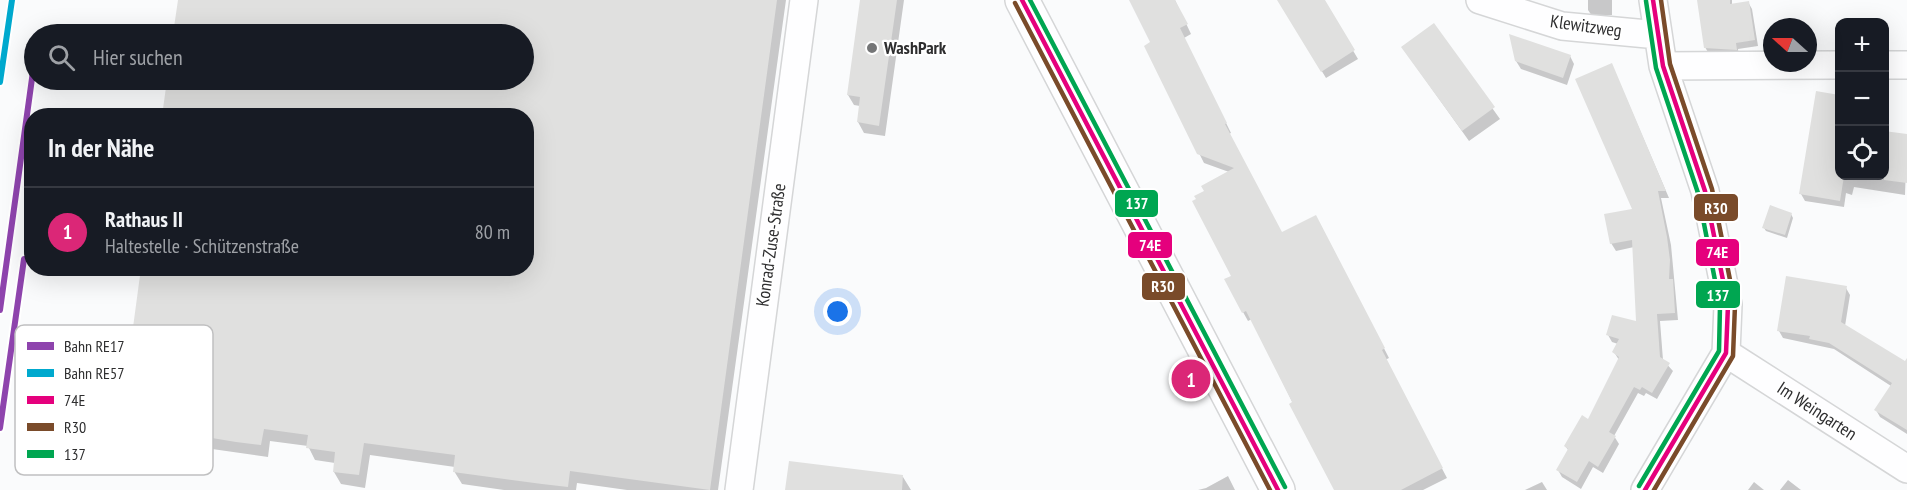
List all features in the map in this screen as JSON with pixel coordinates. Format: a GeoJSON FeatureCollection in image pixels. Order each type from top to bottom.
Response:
{"type":"FeatureCollection","features":[{"type":"Feature","properties":{"kind":"main road"},"geometry":{"type":"LineString","coordinates":[[1022,0],[1278,490]]}},
{"type":"Feature","properties":{"kind":"street","name":"Konrad-Zuse-Straße"},"geometry":{"type":"LineString","coordinates":[[738,490],[804,0]]}},
{"type":"Feature","properties":{"kind":"street","name":"Klewitzweg"},"geometry":{"type":"LineString","coordinates":[[1480,0],[1562,27],[1658,35]]}},
{"type":"Feature","properties":{"kind":"street"},"geometry":{"type":"LineString","coordinates":[[1645,490],[1726,353],[1728,305],[1705,191],[1663,66],[1653,0]]}},
{"type":"Feature","properties":{"kind":"street"},"geometry":{"type":"LineString","coordinates":[[1663,66],[1835,65]]}},
{"type":"Feature","properties":{"kind":"street"},"geometry":{"type":"LineString","coordinates":[[1889,65],[1907,65]]}},
{"type":"Feature","properties":{"kind":"street","name":"Im Weingarten"},"geometry":{"type":"LineString","coordinates":[[1726,353],[1907,469]]}},
{"type":"Feature","properties":{"kind":"building"},"geometry":{"type":"Polygon","coordinates":[[[178,0],[777,0],[710,490],[570,471],[568,487],[453,472],[455,455],[364,443],[359,475],[333,472],[335,452],[306,448],[308,435],[264,429],[261,445],[213,438],[213,325],[133,325],[140,276],[534,276],[534,108],[163,108],[166,90],[534,90],[534,24],[174,24],[178,0]]]}},
{"type":"Feature","properties":{"kind":"building","name":"WashPark"},"geometry":{"type":"Polygon","coordinates":[[[860,0],[897,0],[879,126],[857,122],[860,97],[847,95],[860,0]]]}},
{"type":"Feature","properties":{"kind":"building"},"geometry":{"type":"Polygon","coordinates":[[[1129,0],[1175,0],[1188,24],[1180,28],[1227,123],[1225,124],[1282,232],[1316,215],[1385,348],[1382,350],[1443,468],[1401,490],[1334,490],[1289,404],[1292,402],[1246,311],[1242,313],[1224,279],[1231,276],[1192,201],[1196,199],[1194,196],[1204,191],[1201,186],[1234,168],[1197,154],[1144,46],[1150,42],[1129,0]]]}},
{"type":"Feature","properties":{"kind":"building"},"geometry":{"type":"Polygon","coordinates":[[[1277,0],[1325,0],[1355,50],[1321,72],[1277,0]]]}},
{"type":"Feature","properties":{"kind":"building"},"geometry":{"type":"Polygon","coordinates":[[[1697,0],[1730,0],[1730,4],[1749,1],[1755,40],[1736,43],[1737,50],[1704,48],[1697,0]]]}},
{"type":"Feature","properties":{"kind":"building"},"geometry":{"type":"Polygon","coordinates":[[[1434,23],[1495,107],[1462,131],[1401,47],[1434,23]]]}},
{"type":"Feature","properties":{"kind":"building"},"geometry":{"type":"Polygon","coordinates":[[[1509,34],[1571,55],[1563,78],[1515,61],[1509,34]]]}},
{"type":"Feature","properties":{"kind":"building"},"geometry":{"type":"Polygon","coordinates":[[[1612,63],[1666,191],[1658,191],[1670,260],[1669,279],[1673,279],[1675,313],[1657,314],[1660,357],[1670,363],[1652,393],[1642,387],[1640,390],[1634,387],[1609,432],[1616,436],[1598,467],[1589,461],[1577,482],[1556,470],[1568,449],[1564,446],[1582,415],[1588,419],[1619,357],[1612,352],[1619,339],[1606,335],[1612,315],[1636,321],[1632,240],[1610,244],[1604,214],[1632,209],[1575,79],[1612,63]]]}},
{"type":"Feature","properties":{"kind":"building"},"geometry":{"type":"Polygon","coordinates":[[[1816,91],[1835,94],[1835,180],[1843,180],[1840,201],[1799,194],[1816,91]]]}},
{"type":"Feature","properties":{"kind":"building"},"geometry":{"type":"Polygon","coordinates":[[[1889,132],[1907,134],[1907,183],[1884,180],[1889,180],[1889,132]]]}},
{"type":"Feature","properties":{"kind":"building"},"geometry":{"type":"Polygon","coordinates":[[[1770,205],[1792,213],[1785,235],[1762,228],[1770,205]]]}},
{"type":"Feature","properties":{"kind":"building"},"geometry":{"type":"Polygon","coordinates":[[[1786,276],[1847,286],[1841,322],[1905,361],[1907,358],[1907,430],[1874,410],[1892,383],[1829,343],[1809,339],[1810,336],[1777,331],[1786,276]]]}},
{"type":"Feature","properties":{"kind":"building"},"geometry":{"type":"Polygon","coordinates":[[[789,461],[903,475],[902,490],[785,490],[789,461]]]}},
{"type":"Feature","properties":{"kind":"rail line","name":"RE57"},"geometry":{"type":"LineString","coordinates":[[0,82],[12,0]]}},
{"type":"Feature","properties":{"kind":"rail line","name":"RE17"},"geometry":{"type":"LineString","coordinates":[[28,108],[30,90]]}},
{"type":"Feature","properties":{"kind":"rail line","name":"RE17"},"geometry":{"type":"LineString","coordinates":[[0,310],[24,136]]}},
{"type":"Feature","properties":{"kind":"rail line","name":"RE17"},"geometry":{"type":"LineString","coordinates":[[0,428],[24,259]]}},
{"type":"Feature","properties":{"kind":"transit line","name":"74E"},"geometry":{"type":"LineString","coordinates":[[1022,0],[1278,490]]}},
{"type":"Feature","properties":{"kind":"transit line","name":"137"},"geometry":{"type":"LineString","coordinates":[[1030,0],[1285,487]]}},
{"type":"Feature","properties":{"kind":"transit line","name":"74E"},"geometry":{"type":"LineString","coordinates":[[1645,490],[1726,353],[1728,305],[1705,191],[1663,66],[1653,0]]}},
{"type":"Feature","properties":{"kind":"transit line","name":"R30"},"geometry":{"type":"LineString","coordinates":[[1654,490],[1733,356],[1735,305],[1712,189],[1670,64],[1661,0]]}},
{"type":"Feature","properties":{"kind":"transit line","name":"137"},"geometry":{"type":"LineString","coordinates":[[1639,486],[1719,351],[1720,306],[1698,193],[1656,68],[1646,1]]}},
{"type":"Feature","properties":{"kind":"transit line","name":"R30"},"geometry":{"type":"LineString","coordinates":[[1015,3],[1270,490]]}},
{"type":"Feature","properties":{"kind":"place","name":"WashPark"},"geometry":{"type":"Point","coordinates":[872,48]}},
{"type":"Feature","properties":{"kind":"place","name":"Rathaus II"},"geometry":{"type":"Point","coordinates":[1191,379]}}]}
